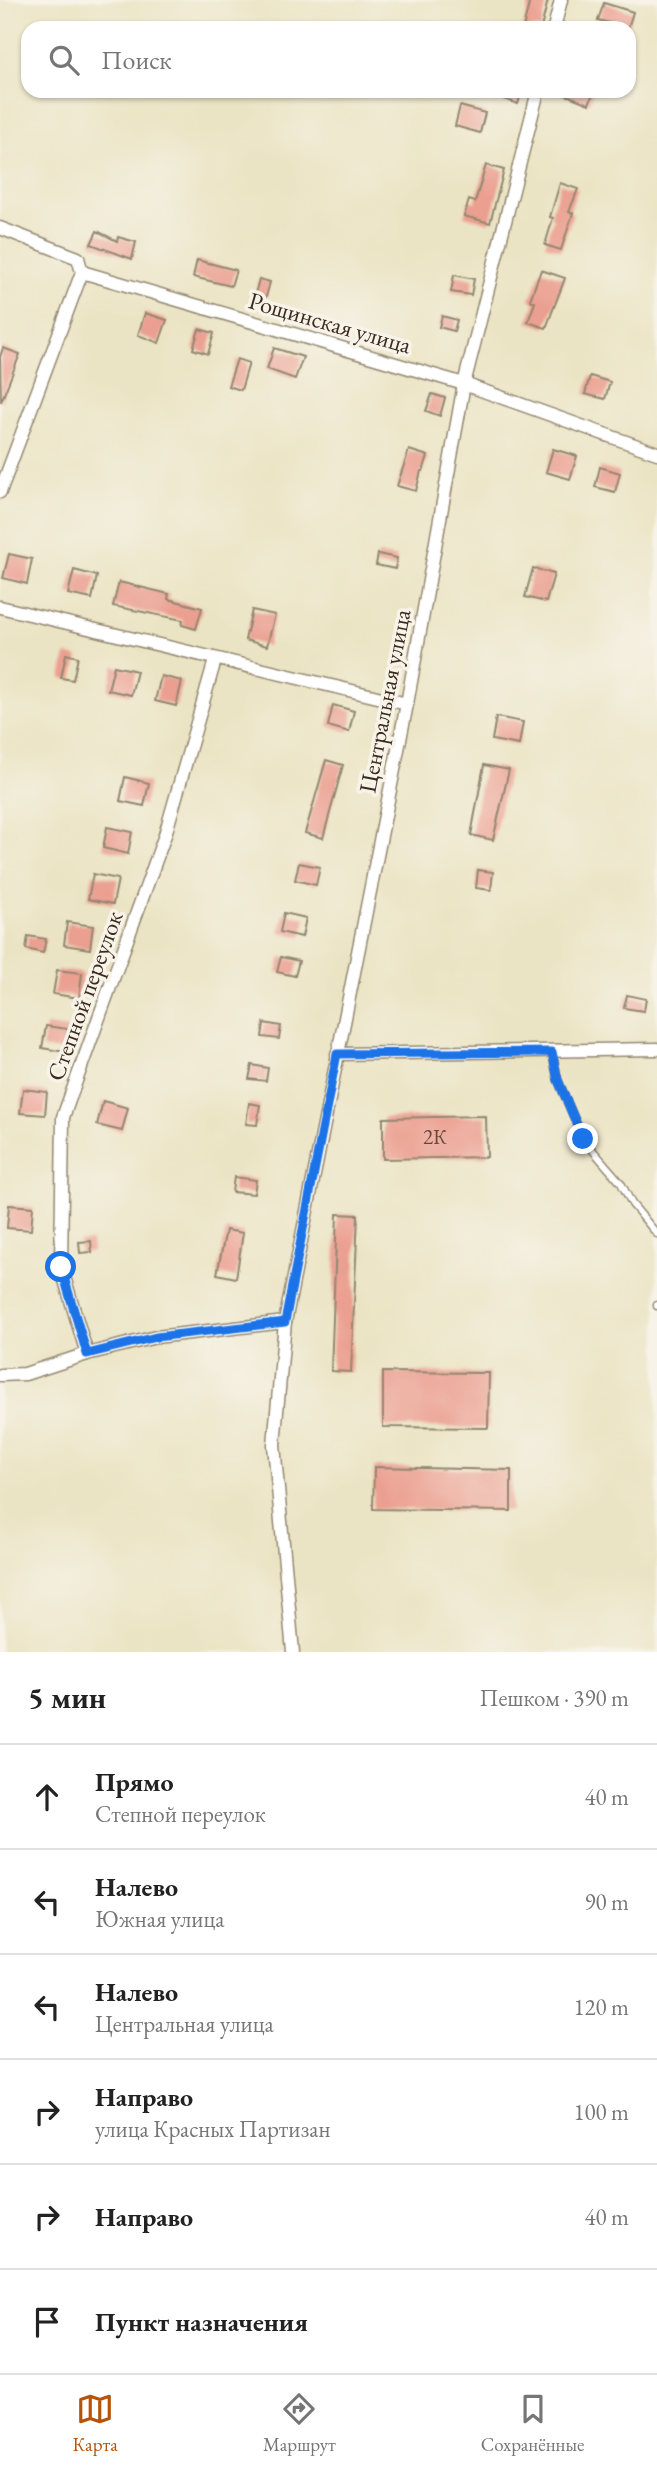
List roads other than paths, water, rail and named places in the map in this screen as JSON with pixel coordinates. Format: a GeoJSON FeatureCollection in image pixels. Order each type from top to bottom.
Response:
{"type":"FeatureCollection","features":[{"type":"Feature","properties":{"kind":"street"},"geometry":{"type":"LineString","coordinates":[[556,21],[561,0]]}},
{"type":"Feature","properties":{"kind":"street","name":"Центральная улица"},"geometry":{"type":"LineString","coordinates":[[293,1652],[274,1445],[285,1322],[407,704],[464,384],[536,98]]}},
{"type":"Feature","properties":{"kind":"street","name":"Рощинская улица"},"geometry":{"type":"LineString","coordinates":[[0,228],[78,258],[82,272],[464,384],[657,453]]}},
{"type":"Feature","properties":{"kind":"street"},"geometry":{"type":"LineString","coordinates":[[0,492],[82,272]]}},
{"type":"Feature","properties":{"kind":"street"},"geometry":{"type":"LineString","coordinates":[[0,607],[407,704]]}},
{"type":"Feature","properties":{"kind":"street","name":"Степной переулок"},"geometry":{"type":"LineString","coordinates":[[87,1354],[61,1267],[63,1117],[165,835],[215,660]]}},
{"type":"Feature","properties":{"kind":"street"},"geometry":{"type":"LineString","coordinates":[[337,1054],[657,1049]]}},
{"type":"Feature","properties":{"kind":"street"},"geometry":{"type":"LineString","coordinates":[[0,1375],[25,1374],[87,1354],[156,1337],[285,1322]]}},
{"type":"Feature","properties":{"kind":"lane"},"geometry":{"type":"LineString","coordinates":[[552,1052],[558,1080],[583,1139],[621,1183],[632,1203],[657,1234]]}}]}
